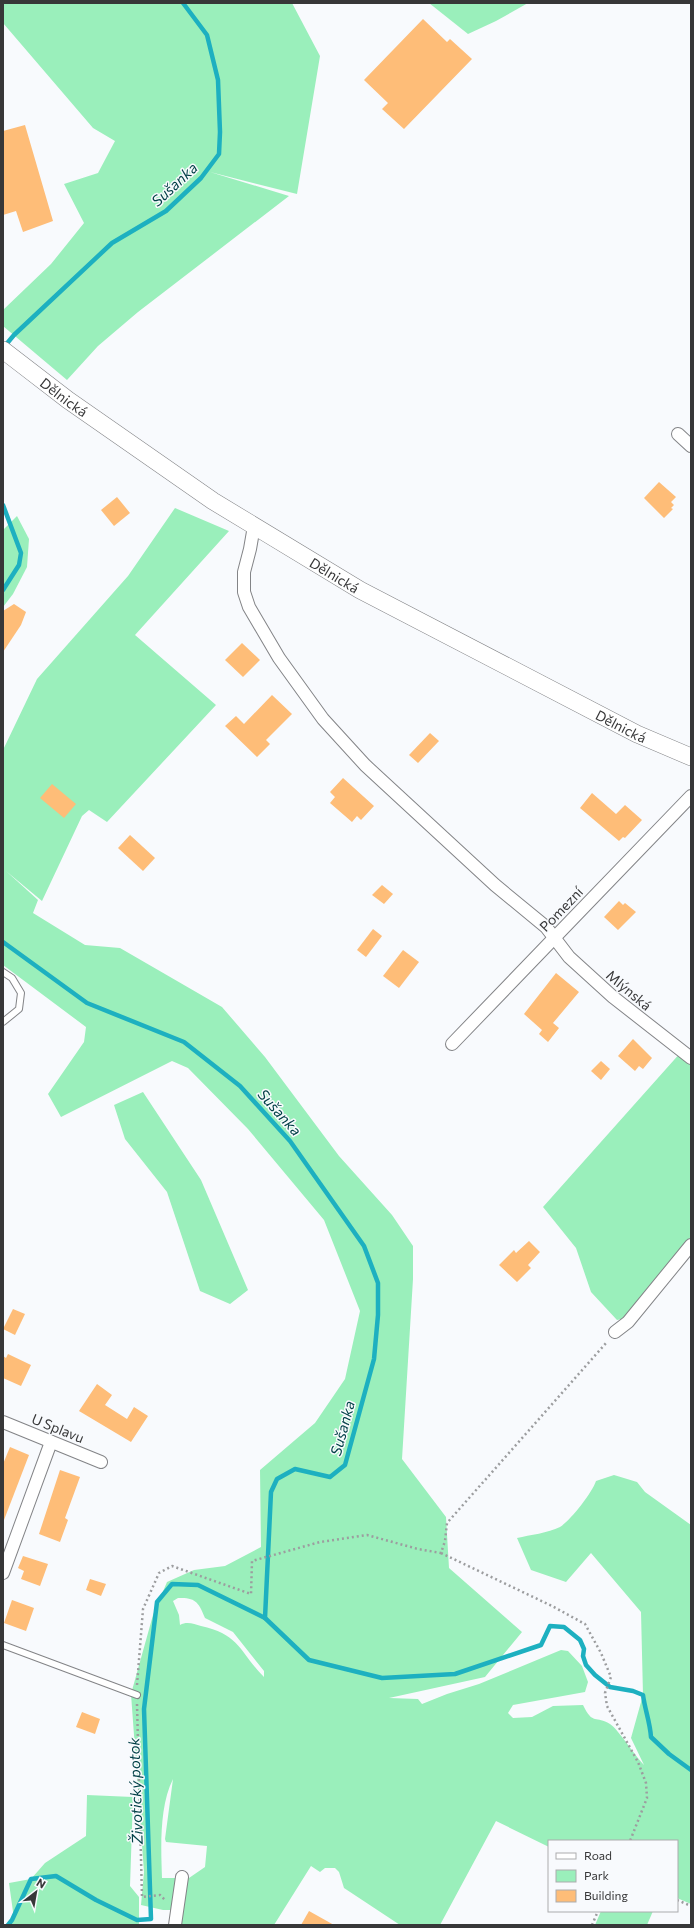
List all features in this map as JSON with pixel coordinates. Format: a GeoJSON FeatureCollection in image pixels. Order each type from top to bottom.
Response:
{"type":"FeatureCollection","features":[{"type":"Feature","properties":{"kind":"main road","name":"Dělnická"},"geometry":{"type":"LineString","coordinates":[[3,350],[51,387],[207,497],[360,590],[637,734],[691,757]]}},
{"type":"Feature","properties":{"kind":"street"},"geometry":{"type":"LineString","coordinates":[[678,434],[691,446]]}},
{"type":"Feature","properties":{"kind":"street","name":"Mlýnská"},"geometry":{"type":"LineString","coordinates":[[254,526],[244,572],[244,592],[250,607],[279,658],[323,719],[365,765],[495,885],[546,928],[555,938],[560,948],[569,957],[614,997],[691,1058]]}},
{"type":"Feature","properties":{"kind":"street","name":"Pomezní"},"geometry":{"type":"LineString","coordinates":[[452,1044],[533,958],[555,938],[691,796]]}},
{"type":"Feature","properties":{"kind":"street"},"geometry":{"type":"LineString","coordinates":[[615,1332],[628,1322],[691,1245]]}},
{"type":"Feature","properties":{"kind":"street","name":"U Splavu"},"geometry":{"type":"LineString","coordinates":[[3,1422],[101,1462]]}},
{"type":"Feature","properties":{"kind":"street"},"geometry":{"type":"LineString","coordinates":[[3,1573],[51,1442]]}},
{"type":"Feature","properties":{"kind":"street"},"geometry":{"type":"LineString","coordinates":[[175,1925],[182,1877]]}},
{"type":"Feature","properties":{"kind":"lane"},"geometry":{"type":"LineString","coordinates":[[3,972],[12,978],[21,993],[19,1010],[3,1022]]}},
{"type":"Feature","properties":{"kind":"lane"},"geometry":{"type":"LineString","coordinates":[[3,1645],[137,1695]]}},
{"type":"Feature","properties":{"kind":"path"},"geometry":{"type":"LineString","coordinates":[[441,1553],[445,1541],[447,1524],[615,1332]]}},
{"type":"Feature","properties":{"kind":"path"},"geometry":{"type":"LineString","coordinates":[[154,1896],[142,1896],[137,1695],[143,1609],[159,1574],[172,1566],[252,1594],[252,1561],[320,1542],[367,1535],[418,1549],[441,1553],[552,1606],[585,1624],[601,1653],[611,1677],[605,1693],[607,1706],[638,1762],[646,1783],[647,1798],[630,1840]]}},
{"type":"Feature","properties":{"kind":"path"},"geometry":{"type":"LineString","coordinates":[[678,1900],[691,1906]]}},
{"type":"Feature","properties":{"kind":"path"},"geometry":{"type":"LineString","coordinates":[[592,1925],[598,1912]]}},
{"type":"Feature","properties":{"kind":"green space"},"geometry":{"type":"Polygon","coordinates":[[[3,3],[292,3],[320,56],[297,194],[210,172],[289,196],[138,312],[98,346],[67,380],[3,326],[3,310],[51,264],[84,223],[64,184],[98,173],[115,141],[93,128],[3,23],[3,3]]]}},
{"type":"Feature","properties":{"kind":"green space"},"geometry":{"type":"Polygon","coordinates":[[[429,3],[528,3],[496,21],[468,34],[429,3]]]}},
{"type":"Feature","properties":{"kind":"green space"},"geometry":{"type":"Polygon","coordinates":[[[175,508],[229,531],[135,635],[216,705],[107,822],[89,810],[82,816],[42,901],[6,871],[38,900],[33,913],[85,945],[120,948],[222,1007],[265,1057],[339,1156],[392,1215],[413,1246],[413,1279],[402,1459],[446,1517],[449,1568],[522,1632],[485,1677],[389,1698],[418,1699],[422,1704],[479,1684],[561,1650],[568,1651],[582,1666],[588,1682],[585,1692],[513,1705],[508,1713],[513,1718],[532,1717],[553,1706],[583,1705],[589,1716],[610,1724],[644,1765],[631,1738],[643,1695],[641,1612],[591,1553],[566,1582],[531,1570],[517,1538],[560,1527],[580,1506],[596,1481],[614,1475],[637,1482],[645,1492],[691,1525],[691,1904],[678,1898],[678,1840],[548,1840],[548,1847],[496,1821],[440,1925],[400,1925],[344,1888],[339,1872],[335,1868],[325,1868],[320,1872],[311,1866],[274,1925],[178,1925],[177,1910],[163,1910],[141,1905],[144,1872],[131,1694],[153,1615],[167,1582],[194,1570],[225,1566],[261,1547],[260,1470],[315,1423],[345,1379],[360,1311],[324,1220],[248,1129],[188,1068],[172,1061],[61,1117],[48,1094],[84,1042],[86,1027],[3,965],[3,750],[37,679],[128,576],[175,508]],[[178,1598],[173,1601],[179,1615],[180,1625],[185,1623],[193,1624],[224,1634],[238,1646],[264,1677],[264,1671],[233,1632],[205,1618],[201,1608],[196,1602],[184,1598],[178,1598]],[[173,1779],[168,1790],[163,1815],[161,1841],[162,1878],[189,1878],[205,1867],[207,1846],[166,1842],[165,1839],[173,1779]]]}},
{"type":"Feature","properties":{"kind":"green space"},"geometry":{"type":"Polygon","coordinates":[[[17,516],[29,539],[27,567],[13,594],[3,607],[3,530],[17,516]]]}},
{"type":"Feature","properties":{"kind":"green space"},"geometry":{"type":"Polygon","coordinates":[[[682,1051],[691,1058],[691,1245],[632,1317],[617,1320],[591,1292],[576,1248],[543,1207],[682,1051]]]}},
{"type":"Feature","properties":{"kind":"green space"},"geometry":{"type":"Polygon","coordinates":[[[143,1092],[201,1180],[248,1290],[230,1304],[200,1291],[167,1192],[125,1139],[114,1105],[143,1092]]]}},
{"type":"Feature","properties":{"kind":"green space"},"geometry":{"type":"Polygon","coordinates":[[[87,1795],[133,1797],[130,1886],[139,1897],[139,1925],[5,1925],[14,1919],[9,1883],[31,1879],[45,1863],[86,1836],[87,1795]]]}},
{"type":"Feature","properties":{"kind":"green space"},"geometry":{"type":"Polygon","coordinates":[[[601,1912],[653,1912],[647,1925],[595,1925],[601,1912]]]}},
{"type":"Feature","properties":{"kind":"building"},"geometry":{"type":"Polygon","coordinates":[[[423,19],[447,42],[450,39],[472,59],[404,129],[382,109],[388,103],[364,80],[423,19]]]}},
{"type":"Feature","properties":{"kind":"building"},"geometry":{"type":"Polygon","coordinates":[[[25,125],[53,221],[23,232],[16,211],[3,215],[3,131],[25,125]]]}},
{"type":"Feature","properties":{"kind":"building"},"geometry":{"type":"Polygon","coordinates":[[[659,482],[676,497],[671,502],[674,505],[671,508],[673,509],[664,518],[644,498],[659,482]]]}},
{"type":"Feature","properties":{"kind":"building"},"geometry":{"type":"Polygon","coordinates":[[[117,497],[130,513],[114,526],[101,510],[117,497]]]}},
{"type":"Feature","properties":{"kind":"building"},"geometry":{"type":"Polygon","coordinates":[[[14,604],[26,612],[21,625],[3,652],[3,611],[14,604]]]}},
{"type":"Feature","properties":{"kind":"building"},"geometry":{"type":"Polygon","coordinates":[[[242,643],[260,660],[243,677],[225,660],[242,643]]]}},
{"type":"Feature","properties":{"kind":"building"},"geometry":{"type":"Polygon","coordinates":[[[272,695],[292,714],[266,740],[270,744],[257,757],[225,726],[236,716],[244,724],[272,695]]]}},
{"type":"Feature","properties":{"kind":"building"},"geometry":{"type":"Polygon","coordinates":[[[430,733],[439,741],[418,763],[409,755],[430,733]]]}},
{"type":"Feature","properties":{"kind":"building"},"geometry":{"type":"Polygon","coordinates":[[[343,778],[374,806],[361,820],[357,816],[352,822],[330,803],[335,797],[330,792],[343,778]]]}},
{"type":"Feature","properties":{"kind":"building"},"geometry":{"type":"Polygon","coordinates":[[[52,784],[76,804],[64,818],[40,798],[52,784]]]}},
{"type":"Feature","properties":{"kind":"building"},"geometry":{"type":"Polygon","coordinates":[[[592,793],[616,814],[625,805],[642,820],[625,838],[623,837],[619,841],[580,808],[592,793]]]}},
{"type":"Feature","properties":{"kind":"building"},"geometry":{"type":"Polygon","coordinates":[[[130,835],[155,858],[143,871],[118,848],[130,835]]]}},
{"type":"Feature","properties":{"kind":"building"},"geometry":{"type":"Polygon","coordinates":[[[382,885],[393,894],[384,904],[372,895],[382,885]]]}},
{"type":"Feature","properties":{"kind":"building"},"geometry":{"type":"Polygon","coordinates":[[[619,901],[623,905],[625,903],[636,912],[618,930],[604,917],[619,901]]]}},
{"type":"Feature","properties":{"kind":"building"},"geometry":{"type":"Polygon","coordinates":[[[373,929],[382,936],[366,957],[357,950],[373,929]]]}},
{"type":"Feature","properties":{"kind":"building"},"geometry":{"type":"Polygon","coordinates":[[[403,950],[419,962],[399,988],[383,976],[403,950]]]}},
{"type":"Feature","properties":{"kind":"building"},"geometry":{"type":"Polygon","coordinates":[[[556,973],[579,992],[553,1023],[559,1028],[548,1042],[539,1034],[542,1030],[524,1014],[556,973]]]}},
{"type":"Feature","properties":{"kind":"building"},"geometry":{"type":"Polygon","coordinates":[[[633,1039],[652,1058],[643,1069],[639,1066],[635,1071],[618,1056],[633,1039]]]}},
{"type":"Feature","properties":{"kind":"building"},"geometry":{"type":"Polygon","coordinates":[[[601,1061],[610,1069],[601,1080],[591,1071],[601,1061]]]}},
{"type":"Feature","properties":{"kind":"building"},"geometry":{"type":"Polygon","coordinates":[[[529,1241],[540,1252],[528,1265],[531,1268],[517,1282],[499,1265],[514,1250],[516,1253],[529,1241]]]}},
{"type":"Feature","properties":{"kind":"building"},"geometry":{"type":"Polygon","coordinates":[[[13,1309],[25,1314],[15,1335],[3,1329],[13,1309]]]}},
{"type":"Feature","properties":{"kind":"building"},"geometry":{"type":"Polygon","coordinates":[[[8,1354],[31,1365],[21,1386],[3,1378],[3,1356],[6,1358],[8,1354]]]}},
{"type":"Feature","properties":{"kind":"building"},"geometry":{"type":"Polygon","coordinates":[[[97,1384],[112,1395],[105,1405],[127,1419],[134,1407],[148,1416],[131,1442],[79,1411],[97,1384]]]}},
{"type":"Feature","properties":{"kind":"building"},"geometry":{"type":"Polygon","coordinates":[[[10,1447],[29,1455],[4,1520],[3,1464],[10,1447]]]}},
{"type":"Feature","properties":{"kind":"building"},"geometry":{"type":"Polygon","coordinates":[[[60,1470],[80,1477],[65,1518],[68,1520],[60,1542],[39,1534],[60,1470]]]}},
{"type":"Feature","properties":{"kind":"building"},"geometry":{"type":"Polygon","coordinates":[[[23,1556],[48,1564],[40,1586],[21,1579],[24,1571],[18,1568],[23,1556]]]}},
{"type":"Feature","properties":{"kind":"building"},"geometry":{"type":"Polygon","coordinates":[[[90,1579],[106,1584],[101,1596],[86,1590],[90,1579]]]}},
{"type":"Feature","properties":{"kind":"building"},"geometry":{"type":"Polygon","coordinates":[[[12,1600],[34,1608],[26,1631],[4,1623],[12,1600]]]}},
{"type":"Feature","properties":{"kind":"building"},"geometry":{"type":"Polygon","coordinates":[[[82,1712],[100,1719],[95,1734],[76,1727],[82,1712]]]}},
{"type":"Feature","properties":{"kind":"building"},"geometry":{"type":"Polygon","coordinates":[[[309,1911],[334,1925],[301,1925],[309,1911]]]}},
{"type":"Feature","properties":{"kind":"waterway","name":"Sušanka"},"geometry":{"type":"LineString","coordinates":[[4,347],[14,335],[112,243],[166,211],[201,178],[219,154],[220,132],[218,80],[207,35],[183,3]]}},
{"type":"Feature","properties":{"kind":"waterway","name":"Sušanka"},"geometry":{"type":"LineString","coordinates":[[3,505],[21,553],[19,565],[3,590]]}},
{"type":"Feature","properties":{"kind":"waterway","name":"Sušanka"},"geometry":{"type":"LineString","coordinates":[[3,942],[87,1003],[184,1042],[240,1086],[290,1141],[364,1246],[378,1283],[378,1315],[374,1359],[345,1465],[330,1477],[295,1469],[277,1479],[271,1492],[265,1618],[309,1660],[382,1678],[455,1674],[541,1645],[550,1626],[564,1627],[580,1640],[584,1649],[583,1656],[586,1665],[595,1675],[610,1687],[633,1691],[643,1695],[651,1737],[669,1754],[691,1770]]}},
{"type":"Feature","properties":{"kind":"waterway","name":"Životický potok"},"geometry":{"type":"LineString","coordinates":[[8,1925],[12,1920],[31,1879],[56,1876],[96,1900],[137,1920],[151,1919],[144,1709],[157,1602],[172,1584],[198,1585],[265,1618]]}}]}
